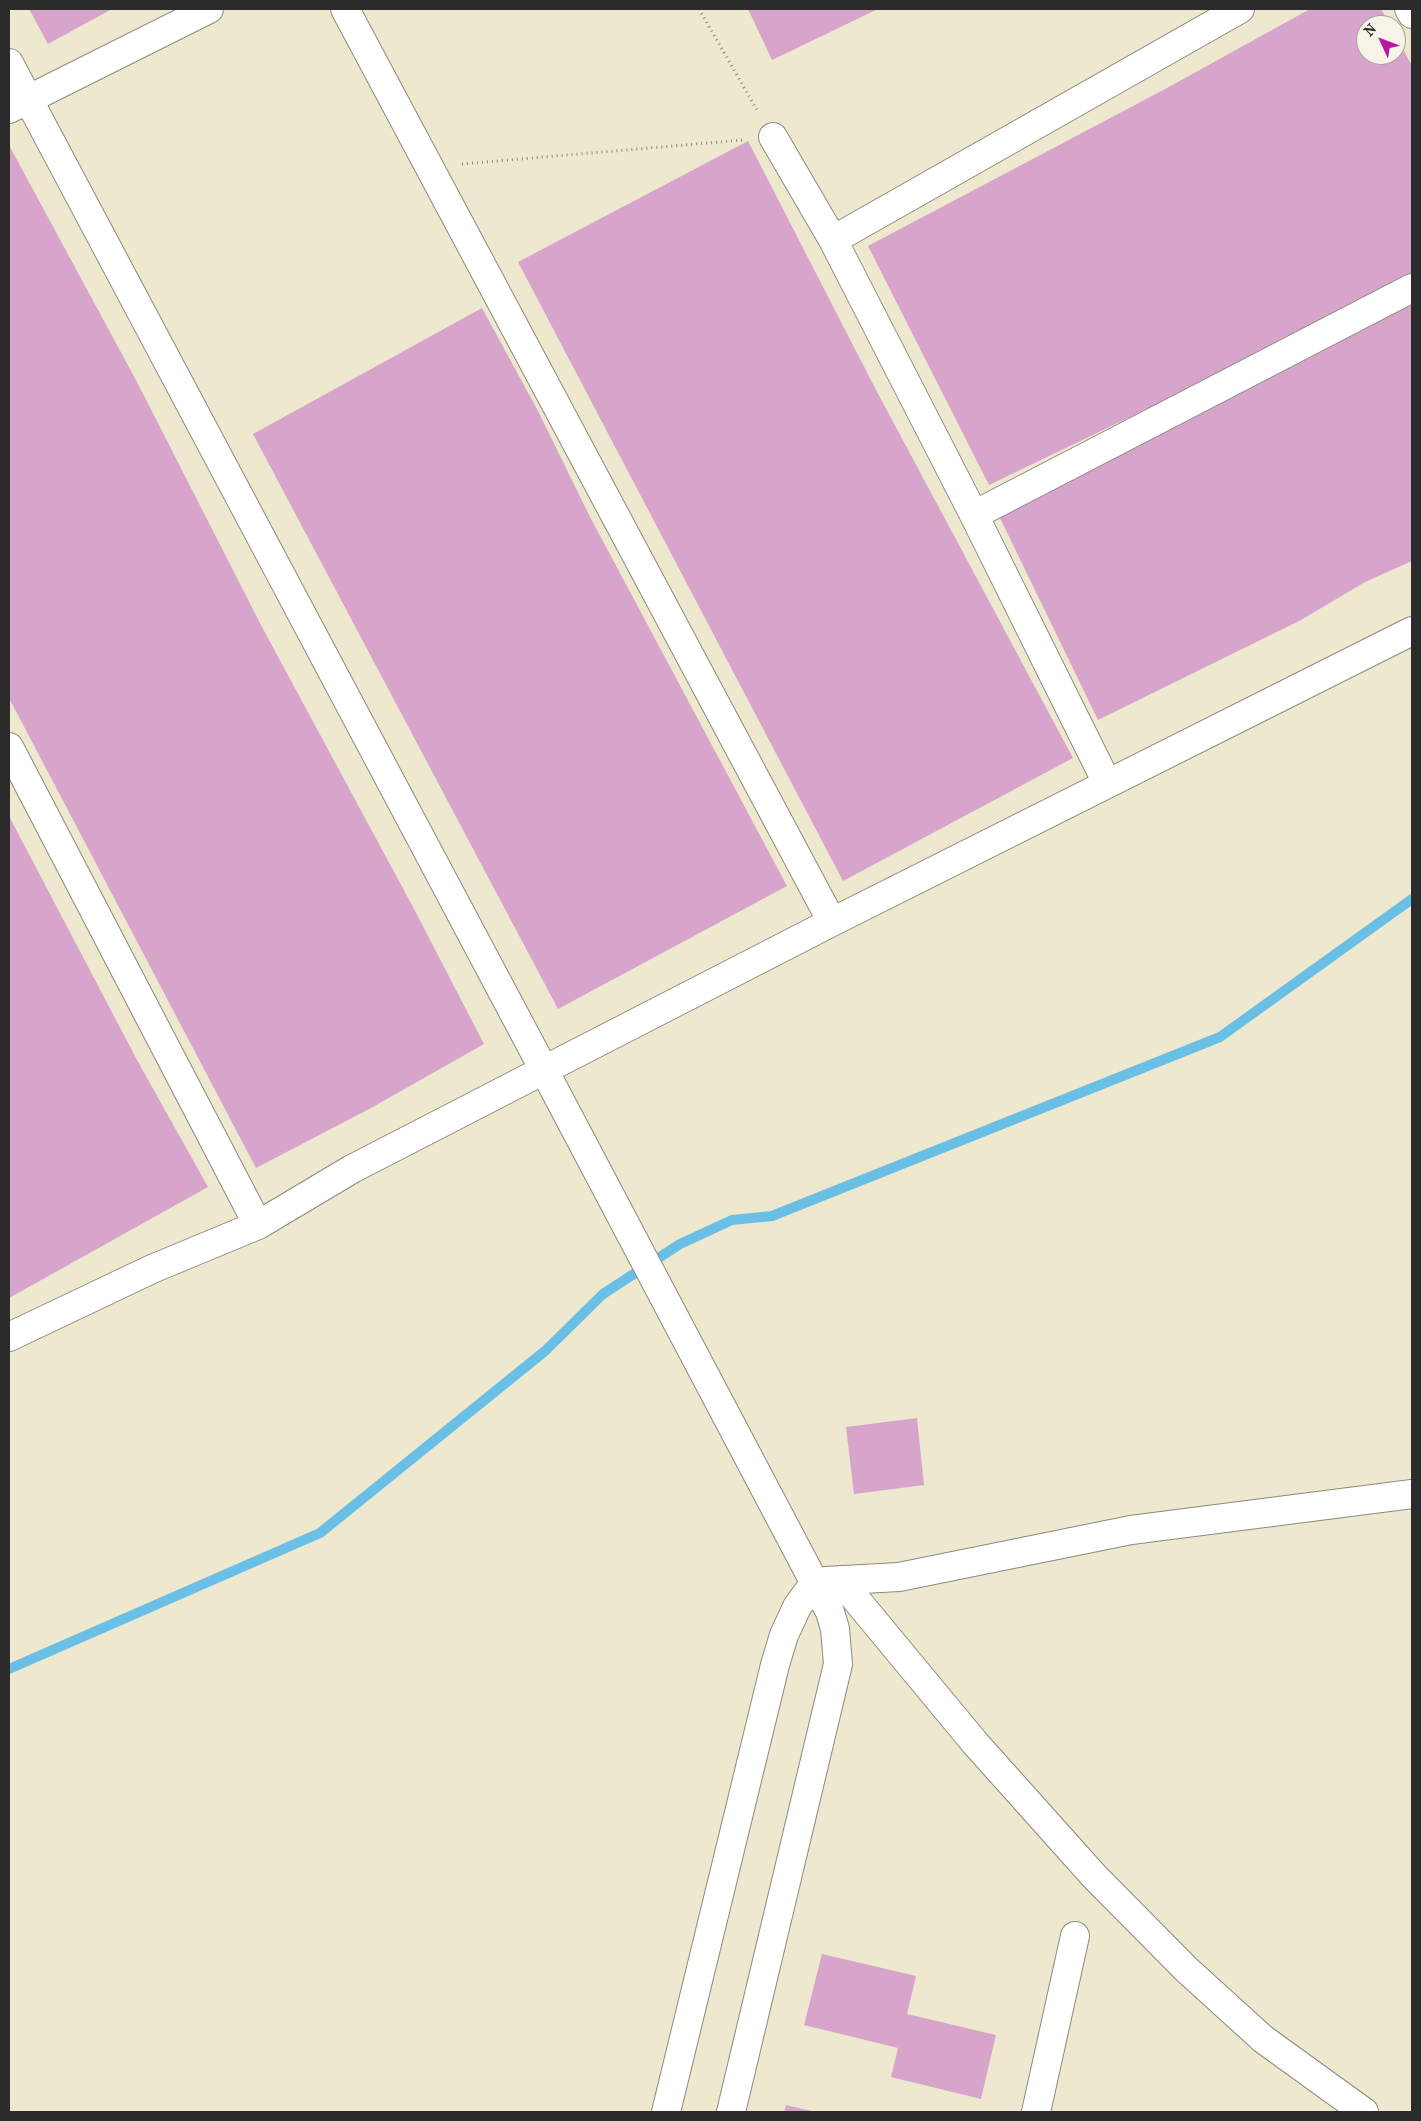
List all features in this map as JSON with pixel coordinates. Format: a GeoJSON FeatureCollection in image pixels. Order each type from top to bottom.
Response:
{"type":"FeatureCollection","features":[{"type":"Feature","properties":{"kind":"street"},"geometry":{"type":"LineString","coordinates":[[18,104],[209,9]]}},
{"type":"Feature","properties":{"kind":"street"},"geometry":{"type":"LineString","coordinates":[[345,9],[832,922]]}},
{"type":"Feature","properties":{"kind":"street"},"geometry":{"type":"LineString","coordinates":[[832,240],[1240,9]]}},
{"type":"Feature","properties":{"kind":"street"},"geometry":{"type":"LineString","coordinates":[[1410,9],[1412,14]]}},
{"type":"Feature","properties":{"kind":"street"},"geometry":{"type":"LineString","coordinates":[[9,63],[18,104],[544,1070],[664,1295],[827,1581],[1100,1883],[1186,1969],[1263,2039],[1364,2112]]}},
{"type":"Feature","properties":{"kind":"street"},"geometry":{"type":"LineString","coordinates":[[773,137],[832,240],[974,515],[1107,783]]}},
{"type":"Feature","properties":{"kind":"street"},"geometry":{"type":"LineString","coordinates":[[974,515],[1412,288]]}},
{"type":"Feature","properties":{"kind":"street"},"geometry":{"type":"LineString","coordinates":[[9,1337],[152,1269],[258,1225],[352,1169],[544,1070],[832,922],[1412,630]]}},
{"type":"Feature","properties":{"kind":"street"},"geometry":{"type":"LineString","coordinates":[[9,747],[258,1225]]}},
{"type":"Feature","properties":{"kind":"street"},"geometry":{"type":"LineString","coordinates":[[666,2112],[775,1665],[784,1635],[798,1607],[827,1581],[898,1577],[1131,1530],[1412,1494]]}},
{"type":"Feature","properties":{"kind":"street"},"geometry":{"type":"LineString","coordinates":[[731,2112],[838,1664],[835,1629],[824,1597],[827,1581]]}},
{"type":"Feature","properties":{"kind":"street"},"geometry":{"type":"LineString","coordinates":[[1036,2112],[1075,1936]]}},
{"type":"Feature","properties":{"kind":"path"},"geometry":{"type":"LineString","coordinates":[[429,166],[773,137],[700,9]]}},
{"type":"Feature","properties":{"kind":"building"},"geometry":{"type":"Polygon","coordinates":[[[29,9],[112,9],[48,44],[29,9]]]}},
{"type":"Feature","properties":{"kind":"building"},"geometry":{"type":"Polygon","coordinates":[[[748,9],[878,9],[772,60],[748,9]]]}},
{"type":"Feature","properties":{"kind":"building"},"geometry":{"type":"Polygon","coordinates":[[[1310,9],[1381,9],[1384,15],[1356,15],[1356,65],[1406,65],[1406,55],[1412,66],[1412,273],[1155,405],[989,485],[868,246],[1167,88],[1310,9]]]}},
{"type":"Feature","properties":{"kind":"building"},"geometry":{"type":"Polygon","coordinates":[[[748,141],[875,388],[1073,758],[843,881],[518,262],[748,141]]]}},
{"type":"Feature","properties":{"kind":"building"},"geometry":{"type":"Polygon","coordinates":[[[10,147],[137,382],[262,627],[413,907],[484,1044],[371,1108],[256,1168],[9,698],[10,147]]]}},
{"type":"Feature","properties":{"kind":"building"},"geometry":{"type":"Polygon","coordinates":[[[1412,299],[1412,561],[1365,582],[1301,620],[1098,720],[999,516],[1111,460],[1412,299]]]}},
{"type":"Feature","properties":{"kind":"building"},"geometry":{"type":"Polygon","coordinates":[[[482,308],[538,411],[589,515],[787,886],[558,1009],[253,434],[482,308]]]}},
{"type":"Feature","properties":{"kind":"building"},"geometry":{"type":"Polygon","coordinates":[[[9,816],[137,1060],[208,1187],[9,1298],[9,816]]]}},
{"type":"Feature","properties":{"kind":"building"},"geometry":{"type":"Polygon","coordinates":[[[917,1418],[924,1485],[854,1494],[846,1427],[917,1418]]]}},
{"type":"Feature","properties":{"kind":"building"},"geometry":{"type":"Polygon","coordinates":[[[822,1954],[916,1976],[907,2014],[996,2035],[981,2099],[891,2077],[898,2048],[804,2025],[822,1954]]]}},
{"type":"Feature","properties":{"kind":"building"},"geometry":{"type":"Polygon","coordinates":[[[786,2105],[816,2112],[784,2112],[786,2105]]]}},
{"type":"Feature","properties":{"kind":"waterway"},"geometry":{"type":"LineString","coordinates":[[9,1669],[320,1533],[545,1351],[603,1294],[680,1244],[732,1220],[772,1216],[1220,1037],[1412,899]]}}]}
